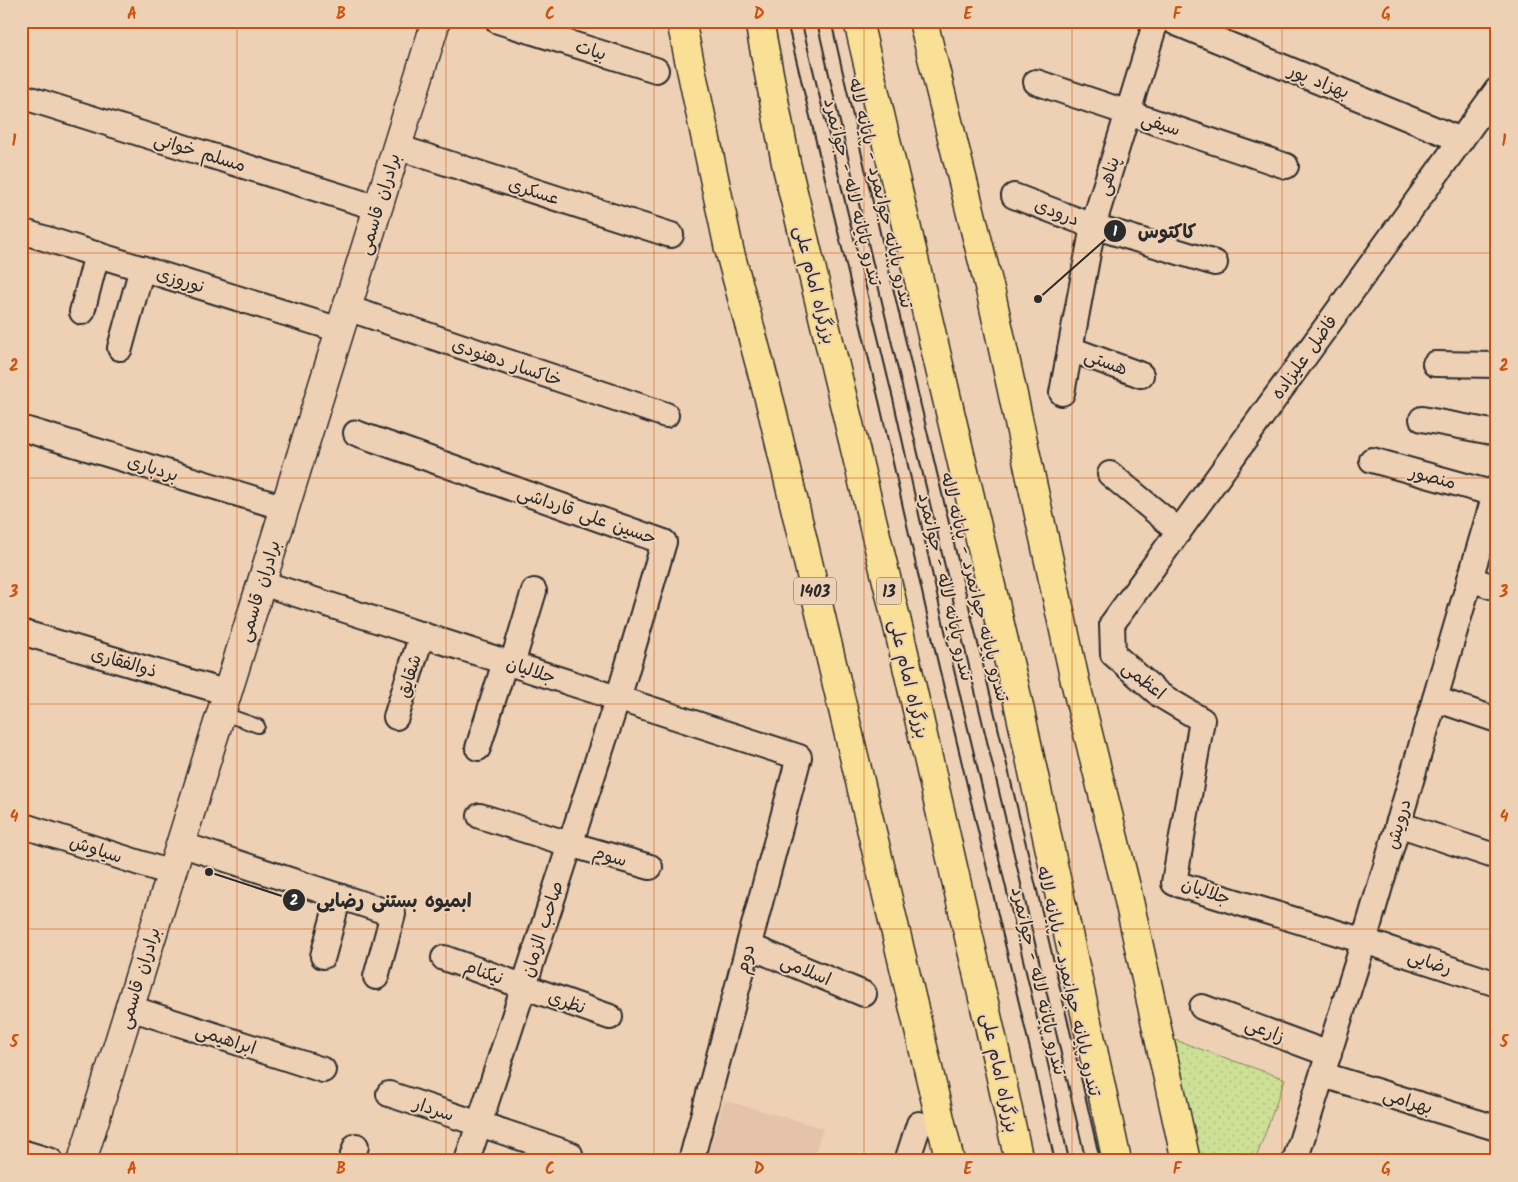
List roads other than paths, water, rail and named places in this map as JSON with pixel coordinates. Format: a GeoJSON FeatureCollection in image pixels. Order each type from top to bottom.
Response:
{"type":"FeatureCollection","features":[{"type":"Feature","properties":{"kind":"highway","name":"1403"},"geometry":{"type":"LineString","coordinates":[[681,21],[729,249],[771,406],[950,1161]]}},
{"type":"Feature","properties":{"kind":"highway","name":"بزرگراه امام علی"},"geometry":{"type":"LineString","coordinates":[[759,21],[786,163],[905,660],[992,1035],[1019,1161]]}},
{"type":"Feature","properties":{"kind":"highway"},"geometry":{"type":"LineString","coordinates":[[858,21],[1015,688],[1117,1161]]}},
{"type":"Feature","properties":{"kind":"highway"},"geometry":{"type":"LineString","coordinates":[[923,21],[992,298],[1075,681],[1126,887],[1186,1161]]}},
{"type":"Feature","properties":{"kind":"main road","name":"برادران قاسمی"},"geometry":{"type":"LineString","coordinates":[[82,1161],[436,21]]}},
{"type":"Feature","properties":{"kind":"street","name":"بیات"},"geometry":{"type":"LineString","coordinates":[[498,21],[656,70]]}},
{"type":"Feature","properties":{"kind":"street","name":"پناهی"},"geometry":{"type":"LineString","coordinates":[[1062,393],[1093,226],[1128,113],[1166,22]]}},
{"type":"Feature","properties":{"kind":"street","name":"بهزاد پور"},"geometry":{"type":"LineString","coordinates":[[1166,22],[1461,140]]}},
{"type":"Feature","properties":{"kind":"street","name":"سیفی"},"geometry":{"type":"LineString","coordinates":[[1036,82],[1286,166]]}},
{"type":"Feature","properties":{"kind":"street","name":"فاضل علیزاده"},"geometry":{"type":"LineString","coordinates":[[1112,624],[1497,90]]}},
{"type":"Feature","properties":{"kind":"street","name":"مسلم خوانی"},"geometry":{"type":"LineString","coordinates":[[21,96],[378,208]]}},
{"type":"Feature","properties":{"kind":"street","name":"عسکری"},"geometry":{"type":"LineString","coordinates":[[397,147],[671,234]]}},
{"type":"Feature","properties":{"kind":"street","name":"درودی"},"geometry":{"type":"LineString","coordinates":[[1014,196],[1093,226],[1215,263]]}},
{"type":"Feature","properties":{"kind":"street","name":"نوروزی"},"geometry":{"type":"LineString","coordinates":[[21,231],[142,268],[344,319]]}},
{"type":"Feature","properties":{"kind":"street"},"geometry":{"type":"LineString","coordinates":[[82,312],[97,254]]}},
{"type":"Feature","properties":{"kind":"street"},"geometry":{"type":"LineString","coordinates":[[120,348],[142,268]]}},
{"type":"Feature","properties":{"kind":"street","name":"خاکسار دهنودی"},"geometry":{"type":"LineString","coordinates":[[344,319],[666,415]]}},
{"type":"Feature","properties":{"kind":"street","name":"هستی"},"geometry":{"type":"LineString","coordinates":[[1070,349],[1141,375]]}},
{"type":"Feature","properties":{"kind":"street"},"geometry":{"type":"LineString","coordinates":[[1435,364],[1497,365]]}},
{"type":"Feature","properties":{"kind":"street"},"geometry":{"type":"LineString","coordinates":[[1422,419],[1497,432]]}},
{"type":"Feature","properties":{"kind":"street","name":"بردباری"},"geometry":{"type":"LineString","coordinates":[[21,428],[285,508]]}},
{"type":"Feature","properties":{"kind":"street","name":"حسین علی قارداشی"},"geometry":{"type":"LineString","coordinates":[[356,433],[664,542],[617,698]]}},
{"type":"Feature","properties":{"kind":"street","name":"منصور"},"geometry":{"type":"LineString","coordinates":[[1372,460],[1494,503]]}},
{"type":"Feature","properties":{"kind":"street"},"geometry":{"type":"LineString","coordinates":[[1110,474],[1179,531]]}},
{"type":"Feature","properties":{"kind":"street","name":"درویش"},"geometry":{"type":"LineString","coordinates":[[1301,1159],[1326,1065],[1494,503]]}},
{"type":"Feature","properties":{"kind":"street"},"geometry":{"type":"LineString","coordinates":[[1470,579],[1497,588]]}},
{"type":"Feature","properties":{"kind":"street","name":"جلالیان"},"geometry":{"type":"LineString","coordinates":[[262,583],[799,757]]}},
{"type":"Feature","properties":{"kind":"street"},"geometry":{"type":"LineString","coordinates":[[478,748],[534,591]]}},
{"type":"Feature","properties":{"kind":"street","name":"اعظمی"},"geometry":{"type":"LineString","coordinates":[[1112,624],[1113,654],[1160,694],[1202,720]]}},
{"type":"Feature","properties":{"kind":"street","name":"ذوالفقاری"},"geometry":{"type":"LineString","coordinates":[[21,632],[224,703]]}},
{"type":"Feature","properties":{"kind":"street","name":"شقایق"},"geometry":{"type":"LineString","coordinates":[[396,717],[422,634]]}},
{"type":"Feature","properties":{"kind":"street","name":"صاحب الزمان"},"geometry":{"type":"LineString","coordinates":[[467,1161],[617,698]]}},
{"type":"Feature","properties":{"kind":"street"},"geometry":{"type":"LineString","coordinates":[[1435,699],[1497,720]]}},
{"type":"Feature","properties":{"kind":"street","name":"جلالیان"},"geometry":{"type":"LineString","coordinates":[[1202,720],[1174,883],[1364,941]]}},
{"type":"Feature","properties":{"kind":"street","name":"دوم"},"geometry":{"type":"LineString","coordinates":[[691,1161],[799,757]]}},
{"type":"Feature","properties":{"kind":"street"},"geometry":{"type":"LineString","coordinates":[[480,816],[569,844]]}},
{"type":"Feature","properties":{"kind":"street"},"geometry":{"type":"LineString","coordinates":[[1398,824],[1497,857]]}},
{"type":"Feature","properties":{"kind":"street","name":"سیاوش"},"geometry":{"type":"LineString","coordinates":[[21,825],[171,873]]}},
{"type":"Feature","properties":{"kind":"street"},"geometry":{"type":"LineString","coordinates":[[180,844],[392,914],[376,977]]}},
{"type":"Feature","properties":{"kind":"street","name":"سوم"},"geometry":{"type":"LineString","coordinates":[[569,844],[650,867]]}},
{"type":"Feature","properties":{"kind":"street"},"geometry":{"type":"LineString","coordinates":[[322,956],[339,896]]}},
{"type":"Feature","properties":{"kind":"street","name":"رضایی"},"geometry":{"type":"LineString","coordinates":[[1364,941],[1497,984]]}},
{"type":"Feature","properties":{"kind":"street","name":"اسلامی"},"geometry":{"type":"LineString","coordinates":[[749,946],[864,994]]}},
{"type":"Feature","properties":{"kind":"street","name":"نیکنام"},"geometry":{"type":"LineString","coordinates":[[444,958],[524,986]]}},
{"type":"Feature","properties":{"kind":"street","name":"نظری"},"geometry":{"type":"LineString","coordinates":[[524,986],[610,1017]]}},
{"type":"Feature","properties":{"kind":"street","name":"زارعی"},"geometry":{"type":"LineString","coordinates":[[1202,1007],[1326,1065]]}},
{"type":"Feature","properties":{"kind":"street","name":"ابراهیمی"},"geometry":{"type":"LineString","coordinates":[[130,1008],[322,1070]]}},
{"type":"Feature","properties":{"kind":"street","name":"بهرامی"},"geometry":{"type":"LineString","coordinates":[[1326,1065],[1493,1127]]}},
{"type":"Feature","properties":{"kind":"street","name":"سردار"},"geometry":{"type":"LineString","coordinates":[[389,1094],[570,1154]]}},
{"type":"Feature","properties":{"kind":"street"},"geometry":{"type":"LineString","coordinates":[[907,1161],[919,1124]]}},
{"type":"Feature","properties":{"kind":"street"},"geometry":{"type":"LineString","coordinates":[[21,1152],[51,1161]]}},
{"type":"Feature","properties":{"kind":"lane","name":"تندرو پایانه لاله - جوانمرد"},"geometry":{"type":"LineString","coordinates":[[794,21],[887,404],[944,658],[1062,1161]]}},
{"type":"Feature","properties":{"kind":"lane","name":"تندرو پایانه جوانمرد - پایانه لاله"},"geometry":{"type":"LineString","coordinates":[[824,21],[943,534],[1041,934],[1093,1161]]}},
{"type":"Feature","properties":{"kind":"lane"},"geometry":{"type":"LineString","coordinates":[[224,703],[258,726]]}},
{"type":"Feature","properties":{"kind":"place","name":"کاکتوس"},"geometry":{"type":"Point","coordinates":[1038,299]}},
{"type":"Feature","properties":{"kind":"place","name":"ابمیوه بستنی رضایی"},"geometry":{"type":"Point","coordinates":[209,872]}}]}
